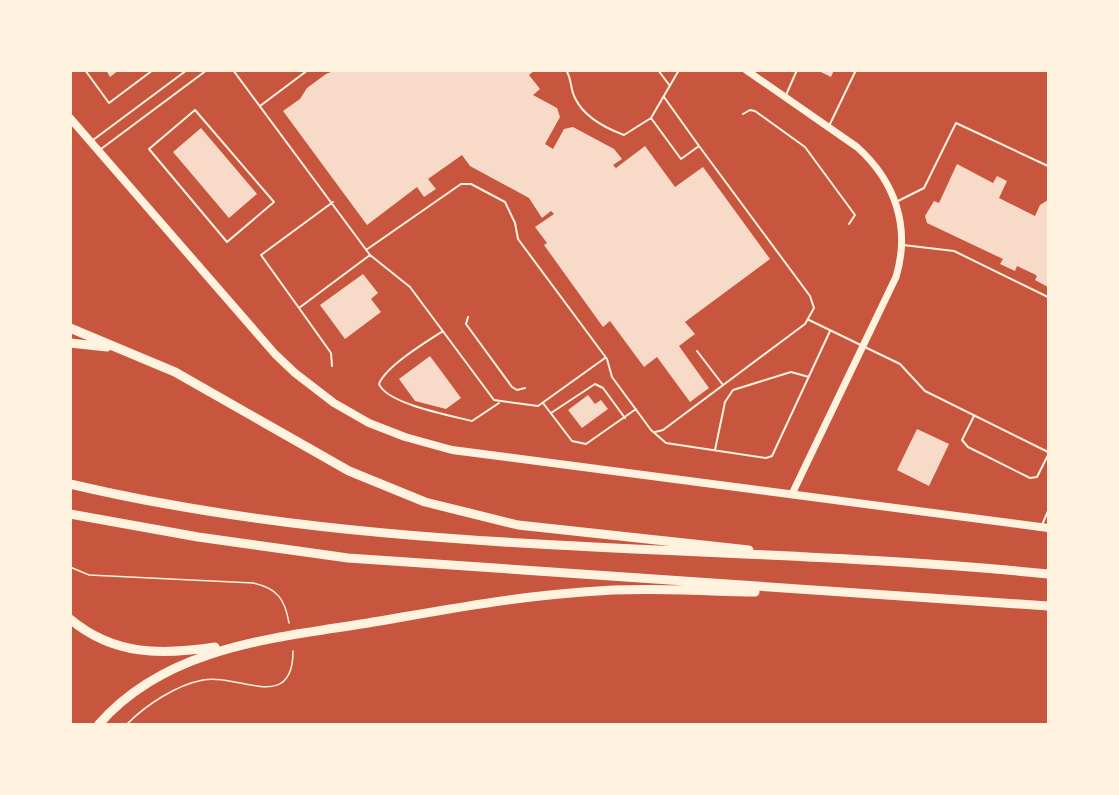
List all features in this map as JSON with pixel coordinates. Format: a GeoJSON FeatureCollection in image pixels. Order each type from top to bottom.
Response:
{"type":"FeatureCollection","features":[{"type":"Feature","properties":{"kind":"highway"},"geometry":{"type":"LineString","coordinates":[[70,328],[166,368],[349,471],[425,502],[518,525],[676,540],[811,558]]}},
{"type":"Feature","properties":{"kind":"highway"},"geometry":{"type":"LineString","coordinates":[[70,343],[105,346],[166,368]]}},
{"type":"Feature","properties":{"kind":"highway"},"geometry":{"type":"LineString","coordinates":[[70,484],[196,508],[373,531],[1048,574]]}},
{"type":"Feature","properties":{"kind":"highway"},"geometry":{"type":"LineString","coordinates":[[70,514],[198,537],[348,558],[1048,606]]}},
{"type":"Feature","properties":{"kind":"highway"},"geometry":{"type":"LineString","coordinates":[[70,619],[107,643],[147,652],[187,651],[511,600],[583,592],[859,592]]}},
{"type":"Feature","properties":{"kind":"highway"},"geometry":{"type":"LineString","coordinates":[[99,724],[134,692],[176,666],[214,652],[265,640]]}},
{"type":"Feature","properties":{"kind":"main road"},"geometry":{"type":"LineString","coordinates":[[70,118],[285,364],[334,403],[369,423],[405,437],[452,450],[1045,527]]}},
{"type":"Feature","properties":{"kind":"street"},"geometry":{"type":"LineString","coordinates":[[746,70],[757,74],[869,158],[886,178],[896,202],[901,245],[896,278],[792,494]]}},
{"type":"Feature","properties":{"kind":"lane"},"geometry":{"type":"LineString","coordinates":[[85,70],[109,104],[153,70]]}},
{"type":"Feature","properties":{"kind":"lane"},"geometry":{"type":"LineString","coordinates":[[91,141],[187,70]]}},
{"type":"Feature","properties":{"kind":"lane"},"geometry":{"type":"LineString","coordinates":[[99,151],[207,70]]}},
{"type":"Feature","properties":{"kind":"lane"},"geometry":{"type":"LineString","coordinates":[[233,70],[333,202],[366,250],[411,287],[491,397],[500,402],[533,407],[543,403],[605,357]]}},
{"type":"Feature","properties":{"kind":"lane"},"geometry":{"type":"LineString","coordinates":[[260,106],[308,70]]}},
{"type":"Feature","properties":{"kind":"lane"},"geometry":{"type":"LineString","coordinates":[[566,70],[570,76],[574,97],[588,116],[624,135],[651,118],[679,70]]}},
{"type":"Feature","properties":{"kind":"lane"},"geometry":{"type":"LineString","coordinates":[[658,70],[670,86]]}},
{"type":"Feature","properties":{"kind":"lane"},"geometry":{"type":"LineString","coordinates":[[785,97],[797,70]]}},
{"type":"Feature","properties":{"kind":"lane"},"geometry":{"type":"LineString","coordinates":[[828,127],[856,70]]}},
{"type":"Feature","properties":{"kind":"lane"},"geometry":{"type":"LineString","coordinates":[[655,432],[663,430],[809,320],[814,308],[810,296],[663,97]]}},
{"type":"Feature","properties":{"kind":"lane"},"geometry":{"type":"LineString","coordinates":[[195,110],[274,202],[226,242],[150,149],[195,110]]}},
{"type":"Feature","properties":{"kind":"lane"},"geometry":{"type":"LineString","coordinates":[[743,114],[750,110],[754,111],[804,145],[855,215],[849,224]]}},
{"type":"Feature","properties":{"kind":"lane"},"geometry":{"type":"LineString","coordinates":[[651,118],[681,159],[699,146]]}},
{"type":"Feature","properties":{"kind":"lane"},"geometry":{"type":"LineString","coordinates":[[896,202],[924,188],[956,123],[1048,166]]}},
{"type":"Feature","properties":{"kind":"lane"},"geometry":{"type":"LineString","coordinates":[[366,250],[461,184],[471,184],[505,202],[515,223],[518,239],[605,357],[612,376],[636,409],[666,443],[766,458],[772,456],[830,331]]}},
{"type":"Feature","properties":{"kind":"lane"},"geometry":{"type":"LineString","coordinates":[[332,366],[331,353],[261,255],[333,202]]}},
{"type":"Feature","properties":{"kind":"lane"},"geometry":{"type":"LineString","coordinates":[[901,245],[954,251],[1048,297]]}},
{"type":"Feature","properties":{"kind":"lane"},"geometry":{"type":"LineString","coordinates":[[299,308],[370,255]]}},
{"type":"Feature","properties":{"kind":"lane"},"geometry":{"type":"LineString","coordinates":[[468,317],[466,324],[512,387],[519,391],[525,388]]}},
{"type":"Feature","properties":{"kind":"lane"},"geometry":{"type":"LineString","coordinates":[[809,320],[900,364],[925,391],[974,416],[1048,454],[1037,477],[1030,478],[968,447],[962,440],[974,416]]}},
{"type":"Feature","properties":{"kind":"lane"},"geometry":{"type":"LineString","coordinates":[[442,331],[382,378],[380,387],[407,403],[472,421],[477,420],[500,402]]}},
{"type":"Feature","properties":{"kind":"lane"},"geometry":{"type":"LineString","coordinates":[[697,351],[723,385]]}},
{"type":"Feature","properties":{"kind":"lane"},"geometry":{"type":"LineString","coordinates":[[715,450],[725,402],[733,390],[791,372],[809,377]]}},
{"type":"Feature","properties":{"kind":"lane"},"geometry":{"type":"LineString","coordinates":[[551,414],[595,384],[603,388],[625,417]]}},
{"type":"Feature","properties":{"kind":"lane"},"geometry":{"type":"LineString","coordinates":[[543,403],[572,441],[586,444],[636,409]]}},
{"type":"Feature","properties":{"kind":"lane"},"geometry":{"type":"LineString","coordinates":[[1045,527],[1048,511]]}},
{"type":"Feature","properties":{"kind":"path"},"geometry":{"type":"LineString","coordinates":[[70,567],[89,575],[253,583],[269,586],[279,594],[286,606],[289,622]]}},
{"type":"Feature","properties":{"kind":"path"},"geometry":{"type":"LineString","coordinates":[[127,724],[154,703],[202,680],[222,678],[266,688],[278,685],[288,676],[293,666],[293,651]]}},
{"type":"Feature","properties":{"kind":"building"},"geometry":{"type":"Polygon","coordinates":[[[106,70],[119,70],[110,77],[106,70]]]}},
{"type":"Feature","properties":{"kind":"building"},"geometry":{"type":"Polygon","coordinates":[[[336,70],[535,70],[529,75],[540,89],[533,95],[557,108],[560,117],[545,144],[553,149],[564,129],[573,127],[614,149],[622,159],[613,165],[616,168],[645,146],[675,187],[703,167],[770,259],[685,322],[695,334],[679,346],[709,388],[690,402],[657,357],[644,367],[610,321],[603,327],[544,245],[547,243],[535,227],[554,214],[551,211],[542,218],[529,198],[470,166],[462,155],[428,179],[436,189],[424,197],[417,187],[367,225],[283,111],[300,99],[307,88],[326,74],[336,70]]]}},
{"type":"Feature","properties":{"kind":"building"},"geometry":{"type":"Polygon","coordinates":[[[817,70],[834,70],[831,77],[817,70]]]}},
{"type":"Feature","properties":{"kind":"building"},"geometry":{"type":"Polygon","coordinates":[[[201,128],[257,194],[229,218],[173,152],[201,128]]]}},
{"type":"Feature","properties":{"kind":"building"},"geometry":{"type":"Polygon","coordinates":[[[957,164],[993,183],[997,176],[1007,181],[999,198],[1035,216],[1040,205],[1048,200],[1048,287],[1035,280],[1037,276],[1034,274],[1017,266],[1015,271],[1000,264],[1003,259],[927,223],[925,216],[934,201],[939,203],[957,164]]]}},
{"type":"Feature","properties":{"kind":"building"},"geometry":{"type":"Polygon","coordinates":[[[363,274],[378,293],[371,299],[381,312],[345,339],[320,305],[363,274]]]}},
{"type":"Feature","properties":{"kind":"building"},"geometry":{"type":"Polygon","coordinates":[[[430,356],[461,398],[446,409],[415,401],[399,379],[430,356]]]}},
{"type":"Feature","properties":{"kind":"building"},"geometry":{"type":"Polygon","coordinates":[[[588,395],[595,404],[601,400],[608,409],[582,428],[568,410],[588,395]]]}},
{"type":"Feature","properties":{"kind":"building"},"geometry":{"type":"Polygon","coordinates":[[[917,429],[949,444],[929,486],[897,470],[917,429]]]}}]}
